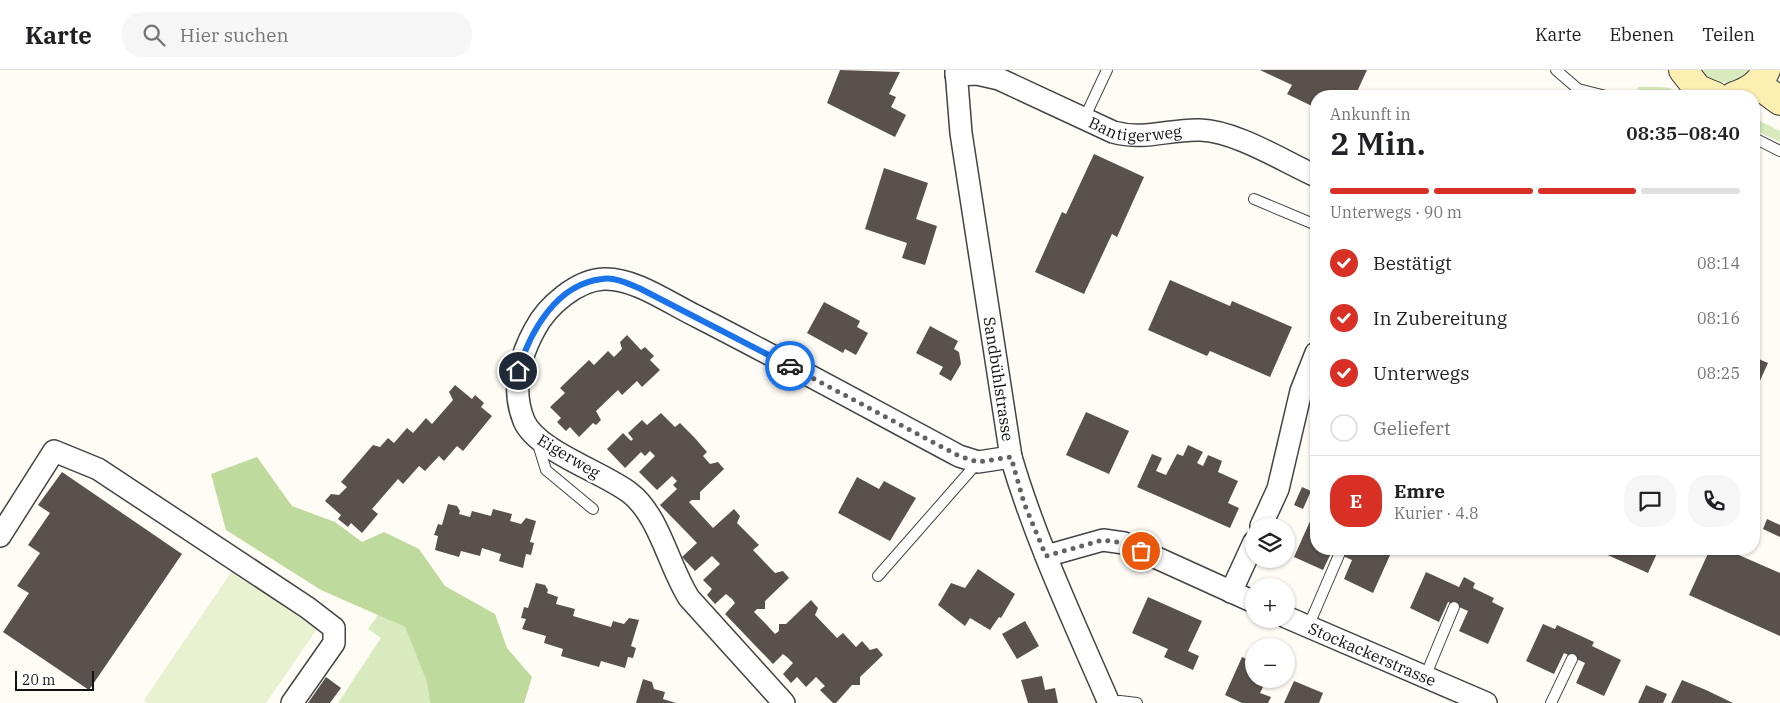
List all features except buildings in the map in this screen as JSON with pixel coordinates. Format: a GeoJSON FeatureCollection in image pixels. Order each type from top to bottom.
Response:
{"type":"FeatureCollection","features":[{"type":"Feature","properties":{"kind":"main road"},"geometry":{"type":"LineString","coordinates":[[1683,70],[1692,84],[1701,90]]}},
{"type":"Feature","properties":{"kind":"main road"},"geometry":{"type":"LineString","coordinates":[[1753,83],[1780,101]]}},
{"type":"Feature","properties":{"kind":"street","name":"Bantigerweg"},"geometry":{"type":"LineString","coordinates":[[956,72],[999,79],[1113,132],[1131,137],[1199,130],[1225,133],[1310,173]]}},
{"type":"Feature","properties":{"kind":"street","name":"Sandbühlstrasse"},"geometry":{"type":"LineString","coordinates":[[956,72],[961,133],[1011,457],[1024,503],[1109,703]]}},
{"type":"Feature","properties":{"kind":"street","name":"Eigerweg"},"geometry":{"type":"LineString","coordinates":[[784,703],[689,598],[678,580],[652,518],[631,493],[536,438],[523,417],[516,387],[523,355],[535,328],[551,307],[572,291],[602,279],[618,280],[639,288],[733,335],[959,456],[978,462],[1011,457]]}},
{"type":"Feature","properties":{"kind":"street"},"geometry":{"type":"LineString","coordinates":[[1265,518],[1278,489],[1290,432],[1301,391],[1310,368]]}},
{"type":"Feature","properties":{"kind":"street"},"geometry":{"type":"LineString","coordinates":[[0,536],[54,450],[98,469],[308,608],[334,628],[334,643],[292,703]]}},
{"type":"Feature","properties":{"kind":"street"},"geometry":{"type":"LineString","coordinates":[[1046,556],[1103,540],[1124,543],[1245,598]]}},
{"type":"Feature","properties":{"kind":"street"},"geometry":{"type":"LineString","coordinates":[[1230,592],[1245,561]]}},
{"type":"Feature","properties":{"kind":"street","name":"Stockackerstrasse"},"geometry":{"type":"LineString","coordinates":[[1295,621],[1486,703]]}},
{"type":"Feature","properties":{"kind":"lane"},"geometry":{"type":"LineString","coordinates":[[1084,119],[1107,70]]}},
{"type":"Feature","properties":{"kind":"lane"},"geometry":{"type":"LineString","coordinates":[[1556,70],[1578,89],[1582,90]]}},
{"type":"Feature","properties":{"kind":"lane"},"geometry":{"type":"LineString","coordinates":[[1760,141],[1780,151]]}},
{"type":"Feature","properties":{"kind":"lane"},"geometry":{"type":"LineString","coordinates":[[1254,199],[1310,222]]}},
{"type":"Feature","properties":{"kind":"lane"},"geometry":{"type":"LineString","coordinates":[[536,438],[546,470],[593,509]]}},
{"type":"Feature","properties":{"kind":"lane"},"geometry":{"type":"LineString","coordinates":[[878,576],[978,462]]}},
{"type":"Feature","properties":{"kind":"lane"},"geometry":{"type":"LineString","coordinates":[[1308,627],[1339,555]]}},
{"type":"Feature","properties":{"kind":"lane"},"geometry":{"type":"LineString","coordinates":[[1425,677],[1454,607]]}},
{"type":"Feature","properties":{"kind":"lane"},"geometry":{"type":"LineString","coordinates":[[1552,703],[1572,659]]}},
{"type":"Feature","properties":{"kind":"lane","name":"Sandbühlstrasse"},"geometry":{"type":"LineString","coordinates":[[1109,703],[1120,701],[1137,703]]}},
{"type":"Feature","properties":{"kind":"green space"},"geometry":{"type":"Polygon","coordinates":[[[1701,70],[1748,70],[1731,82],[1718,82],[1706,76],[1701,70]]]}},
{"type":"Feature","properties":{"kind":"green space"},"geometry":{"type":"Polygon","coordinates":[[[1638,87],[1657,87],[1675,90],[1638,90],[1638,87]]]}},
{"type":"Feature","properties":{"kind":"green space"},"geometry":{"type":"Polygon","coordinates":[[[1760,121],[1780,131],[1780,142],[1760,133],[1760,121]]]}},
{"type":"Feature","properties":{"kind":"green space"},"geometry":{"type":"Polygon","coordinates":[[[257,457],[292,506],[335,522],[362,542],[384,532],[419,549],[445,586],[495,614],[507,648],[532,677],[524,703],[430,703],[427,682],[405,627],[321,590],[226,530],[211,474],[257,457]]]}},
{"type":"Feature","properties":{"kind":"green space"},"geometry":{"type":"Polygon","coordinates":[[[232,571],[317,629],[266,703],[148,703],[144,700],[232,571]]]}},
{"type":"Feature","properties":{"kind":"green space"},"geometry":{"type":"Polygon","coordinates":[[[378,615],[405,627],[427,682],[430,703],[338,703],[381,638],[368,629],[378,615]]]}},
{"type":"Feature","properties":{"kind":"way so far"},"geometry":{"type":"LineString","coordinates":[[790,366],[959,456],[978,462],[990,462],[1011,457],[1024,503],[1046,556],[1103,540],[1124,543],[1141,551]]}},
{"type":"Feature","properties":{"kind":"route"},"geometry":{"type":"LineString","coordinates":[[518,371],[535,328],[551,307],[572,291],[602,279],[618,280],[639,288],[790,366]]}}]}
